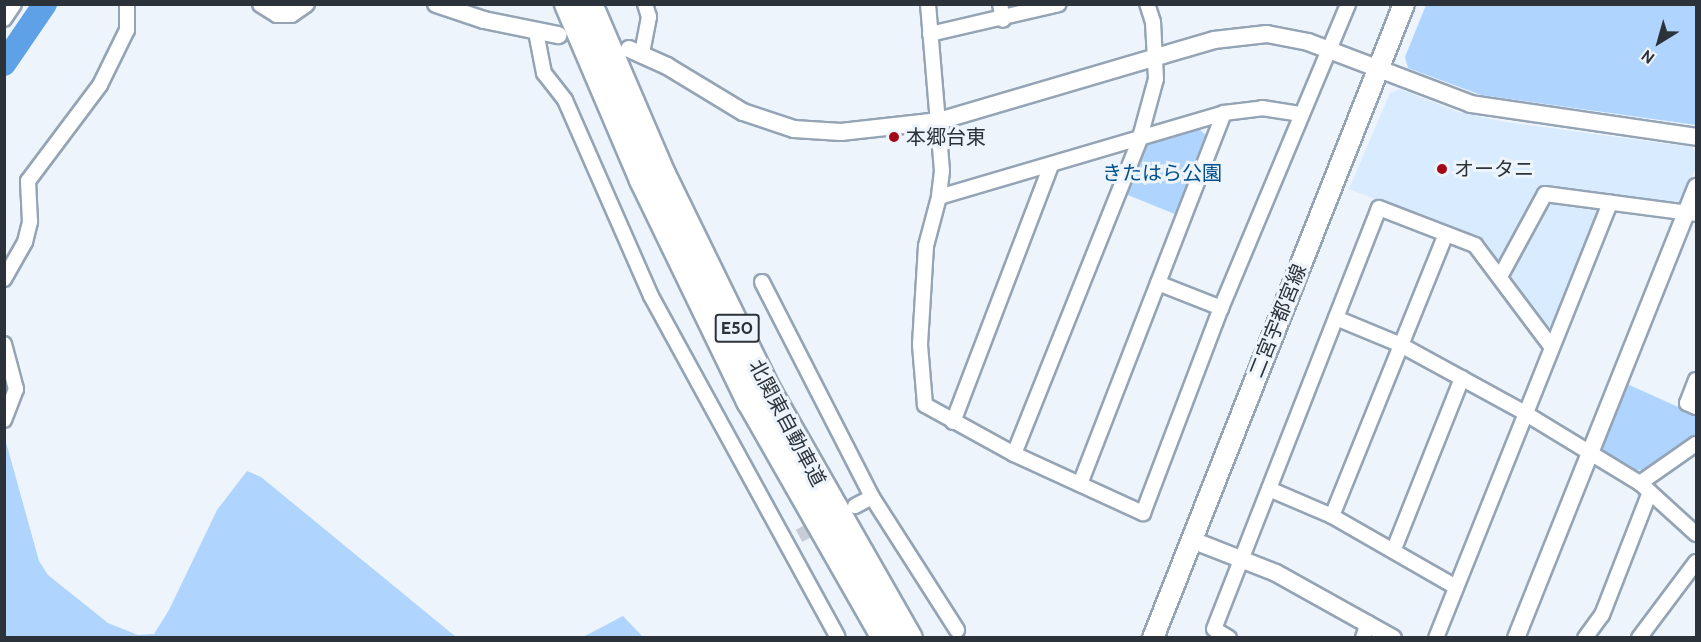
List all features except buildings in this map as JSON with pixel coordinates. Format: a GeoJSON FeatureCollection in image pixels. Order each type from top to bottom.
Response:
{"type":"FeatureCollection","features":[{"type":"Feature","properties":{"kind":"highway","name":"北関東自動車道"},"geometry":{"type":"LineString","coordinates":[[567,4],[642,180],[749,401],[884,638]]}},
{"type":"Feature","properties":{"kind":"highway","name":"北関東自動車道"},"geometry":{"type":"LineString","coordinates":[[591,4],[663,174],[764,381],[827,497],[910,638]]}},
{"type":"Feature","properties":{"kind":"main road","name":"二宮宇都宮線"},"geometry":{"type":"LineString","coordinates":[[1153,638],[1404,4]]}},
{"type":"Feature","properties":{"kind":"street"},"geometry":{"type":"LineString","coordinates":[[4,19],[14,4]]}},
{"type":"Feature","properties":{"kind":"street"},"geometry":{"type":"LineString","coordinates":[[4,279],[25,242],[30,222],[28,181],[100,85],[127,30],[128,4]]}},
{"type":"Feature","properties":{"kind":"street"},"geometry":{"type":"LineString","coordinates":[[261,4],[277,14],[291,14],[306,4]]}},
{"type":"Feature","properties":{"kind":"street"},"geometry":{"type":"LineString","coordinates":[[436,4],[536,32],[558,35]]}},
{"type":"Feature","properties":{"kind":"street"},"geometry":{"type":"LineString","coordinates":[[645,4],[649,17],[635,51],[743,112],[794,129],[841,132],[939,121],[1214,40],[1267,34],[1286,36],[1330,50],[1471,104],[1504,112],[1696,138]]}},
{"type":"Feature","properties":{"kind":"street"},"geometry":{"type":"LineString","coordinates":[[928,4],[939,121],[939,197],[926,246],[920,345],[925,405],[952,422],[1014,454],[1143,513],[1221,309],[1300,114],[1330,50],[1348,4]]}},
{"type":"Feature","properties":{"kind":"street"},"geometry":{"type":"LineString","coordinates":[[1000,4],[1002,20]]}},
{"type":"Feature","properties":{"kind":"street"},"geometry":{"type":"LineString","coordinates":[[930,34],[1002,20],[1059,4]]}},
{"type":"Feature","properties":{"kind":"street"},"geometry":{"type":"LineString","coordinates":[[1014,454],[1139,141],[1156,79],[1156,57],[1147,4]]}},
{"type":"Feature","properties":{"kind":"street"},"geometry":{"type":"LineString","coordinates":[[536,32],[544,73],[565,100],[651,296],[837,636]]}},
{"type":"Feature","properties":{"kind":"street"},"geometry":{"type":"LineString","coordinates":[[939,197],[1139,141],[1224,113],[1262,108],[1300,114]]}},
{"type":"Feature","properties":{"kind":"street"},"geometry":{"type":"LineString","coordinates":[[1080,484],[1224,113]]}},
{"type":"Feature","properties":{"kind":"street"},"geometry":{"type":"LineString","coordinates":[[952,422],[1051,166]]}},
{"type":"Feature","properties":{"kind":"street"},"geometry":{"type":"LineString","coordinates":[[1516,638],[1588,452],[1691,213],[1696,187]]}},
{"type":"Feature","properties":{"kind":"street"},"geometry":{"type":"LineString","coordinates":[[1501,275],[1545,194],[1691,213]]}},
{"type":"Feature","properties":{"kind":"street"},"geometry":{"type":"LineString","coordinates":[[1436,638],[1523,412],[1610,203]]}},
{"type":"Feature","properties":{"kind":"street"},"geometry":{"type":"LineString","coordinates":[[1229,638],[1214,629],[1379,208],[1475,245],[1501,275],[1550,345]]}},
{"type":"Feature","properties":{"kind":"street"},"geometry":{"type":"LineString","coordinates":[[1332,516],[1399,344],[1446,234]]}},
{"type":"Feature","properties":{"kind":"street"},"geometry":{"type":"LineString","coordinates":[[762,282],[872,497],[957,630]]}},
{"type":"Feature","properties":{"kind":"street"},"geometry":{"type":"LineString","coordinates":[[1158,284],[1221,309]]}},
{"type":"Feature","properties":{"kind":"street"},"geometry":{"type":"LineString","coordinates":[[1336,318],[1399,344],[1523,412],[1645,487],[1696,534]]}},
{"type":"Feature","properties":{"kind":"street"},"geometry":{"type":"LineString","coordinates":[[4,344],[16,389],[4,420]]}},
{"type":"Feature","properties":{"kind":"street"},"geometry":{"type":"LineString","coordinates":[[1394,549],[1462,378]]}},
{"type":"Feature","properties":{"kind":"street"},"geometry":{"type":"LineString","coordinates":[[1696,380],[1687,403],[1696,407]]}},
{"type":"Feature","properties":{"kind":"street"},"geometry":{"type":"LineString","coordinates":[[1585,638],[1602,615],[1645,487],[1696,444]]}},
{"type":"Feature","properties":{"kind":"street"},"geometry":{"type":"LineString","coordinates":[[1269,489],[1332,516],[1394,549],[1456,587]]}},
{"type":"Feature","properties":{"kind":"street"},"geometry":{"type":"LineString","coordinates":[[855,506],[872,497]]}},
{"type":"Feature","properties":{"kind":"street"},"geometry":{"type":"LineString","coordinates":[[786,543],[799,536]]}},
{"type":"Feature","properties":{"kind":"street"},"geometry":{"type":"LineString","coordinates":[[1192,540],[1276,573],[1366,630],[1393,638]]}},
{"type":"Feature","properties":{"kind":"street"},"geometry":{"type":"LineString","coordinates":[[1639,638],[1696,562]]}},
{"type":"Feature","properties":{"kind":"shaded area"},"geometry":{"type":"Polygon","coordinates":[[[1400,89],[1458,112],[1505,122],[1691,147],[1696,152],[1696,168],[1678,205],[1607,194],[1554,325],[1546,328],[1479,240],[1349,189],[1390,93],[1400,89]]]}},
{"type":"Feature","properties":{"kind":"green space"},"geometry":{"type":"Polygon","coordinates":[[[1426,5],[1696,5],[1696,125],[1481,95],[1408,68],[1405,57],[1426,5]]]}},
{"type":"Feature","properties":{"kind":"green space","name":"きたはら公園"},"geometry":{"type":"Polygon","coordinates":[[[1199,129],[1208,137],[1177,215],[1123,193],[1138,152],[1146,144],[1199,129]]]}},
{"type":"Feature","properties":{"kind":"green space"},"geometry":{"type":"Polygon","coordinates":[[[1627,384],[1696,415],[1696,437],[1649,470],[1632,470],[1604,453],[1602,443],[1627,384]]]}},
{"type":"Feature","properties":{"kind":"green space"},"geometry":{"type":"Polygon","coordinates":[[[4,435],[39,561],[48,575],[108,623],[138,635],[154,634],[169,610],[217,510],[247,471],[261,477],[456,637],[5,637],[4,435]]]}},
{"type":"Feature","properties":{"kind":"green space"},"geometry":{"type":"Polygon","coordinates":[[[623,616],[643,637],[583,637],[623,616]]]}},
{"type":"Feature","properties":{"kind":"waterway"},"geometry":{"type":"LineString","coordinates":[[4,64],[45,4]]}},
{"type":"Feature","properties":{"kind":"tunnel"},"geometry":{"type":"LineString","coordinates":[[799,536],[824,522]]}},
{"type":"Feature","properties":{"kind":"place","name":"本郷台東"},"geometry":{"type":"Point","coordinates":[894,137]}},
{"type":"Feature","properties":{"kind":"place","name":"オータニ"},"geometry":{"type":"Point","coordinates":[1442,169]}}]}
